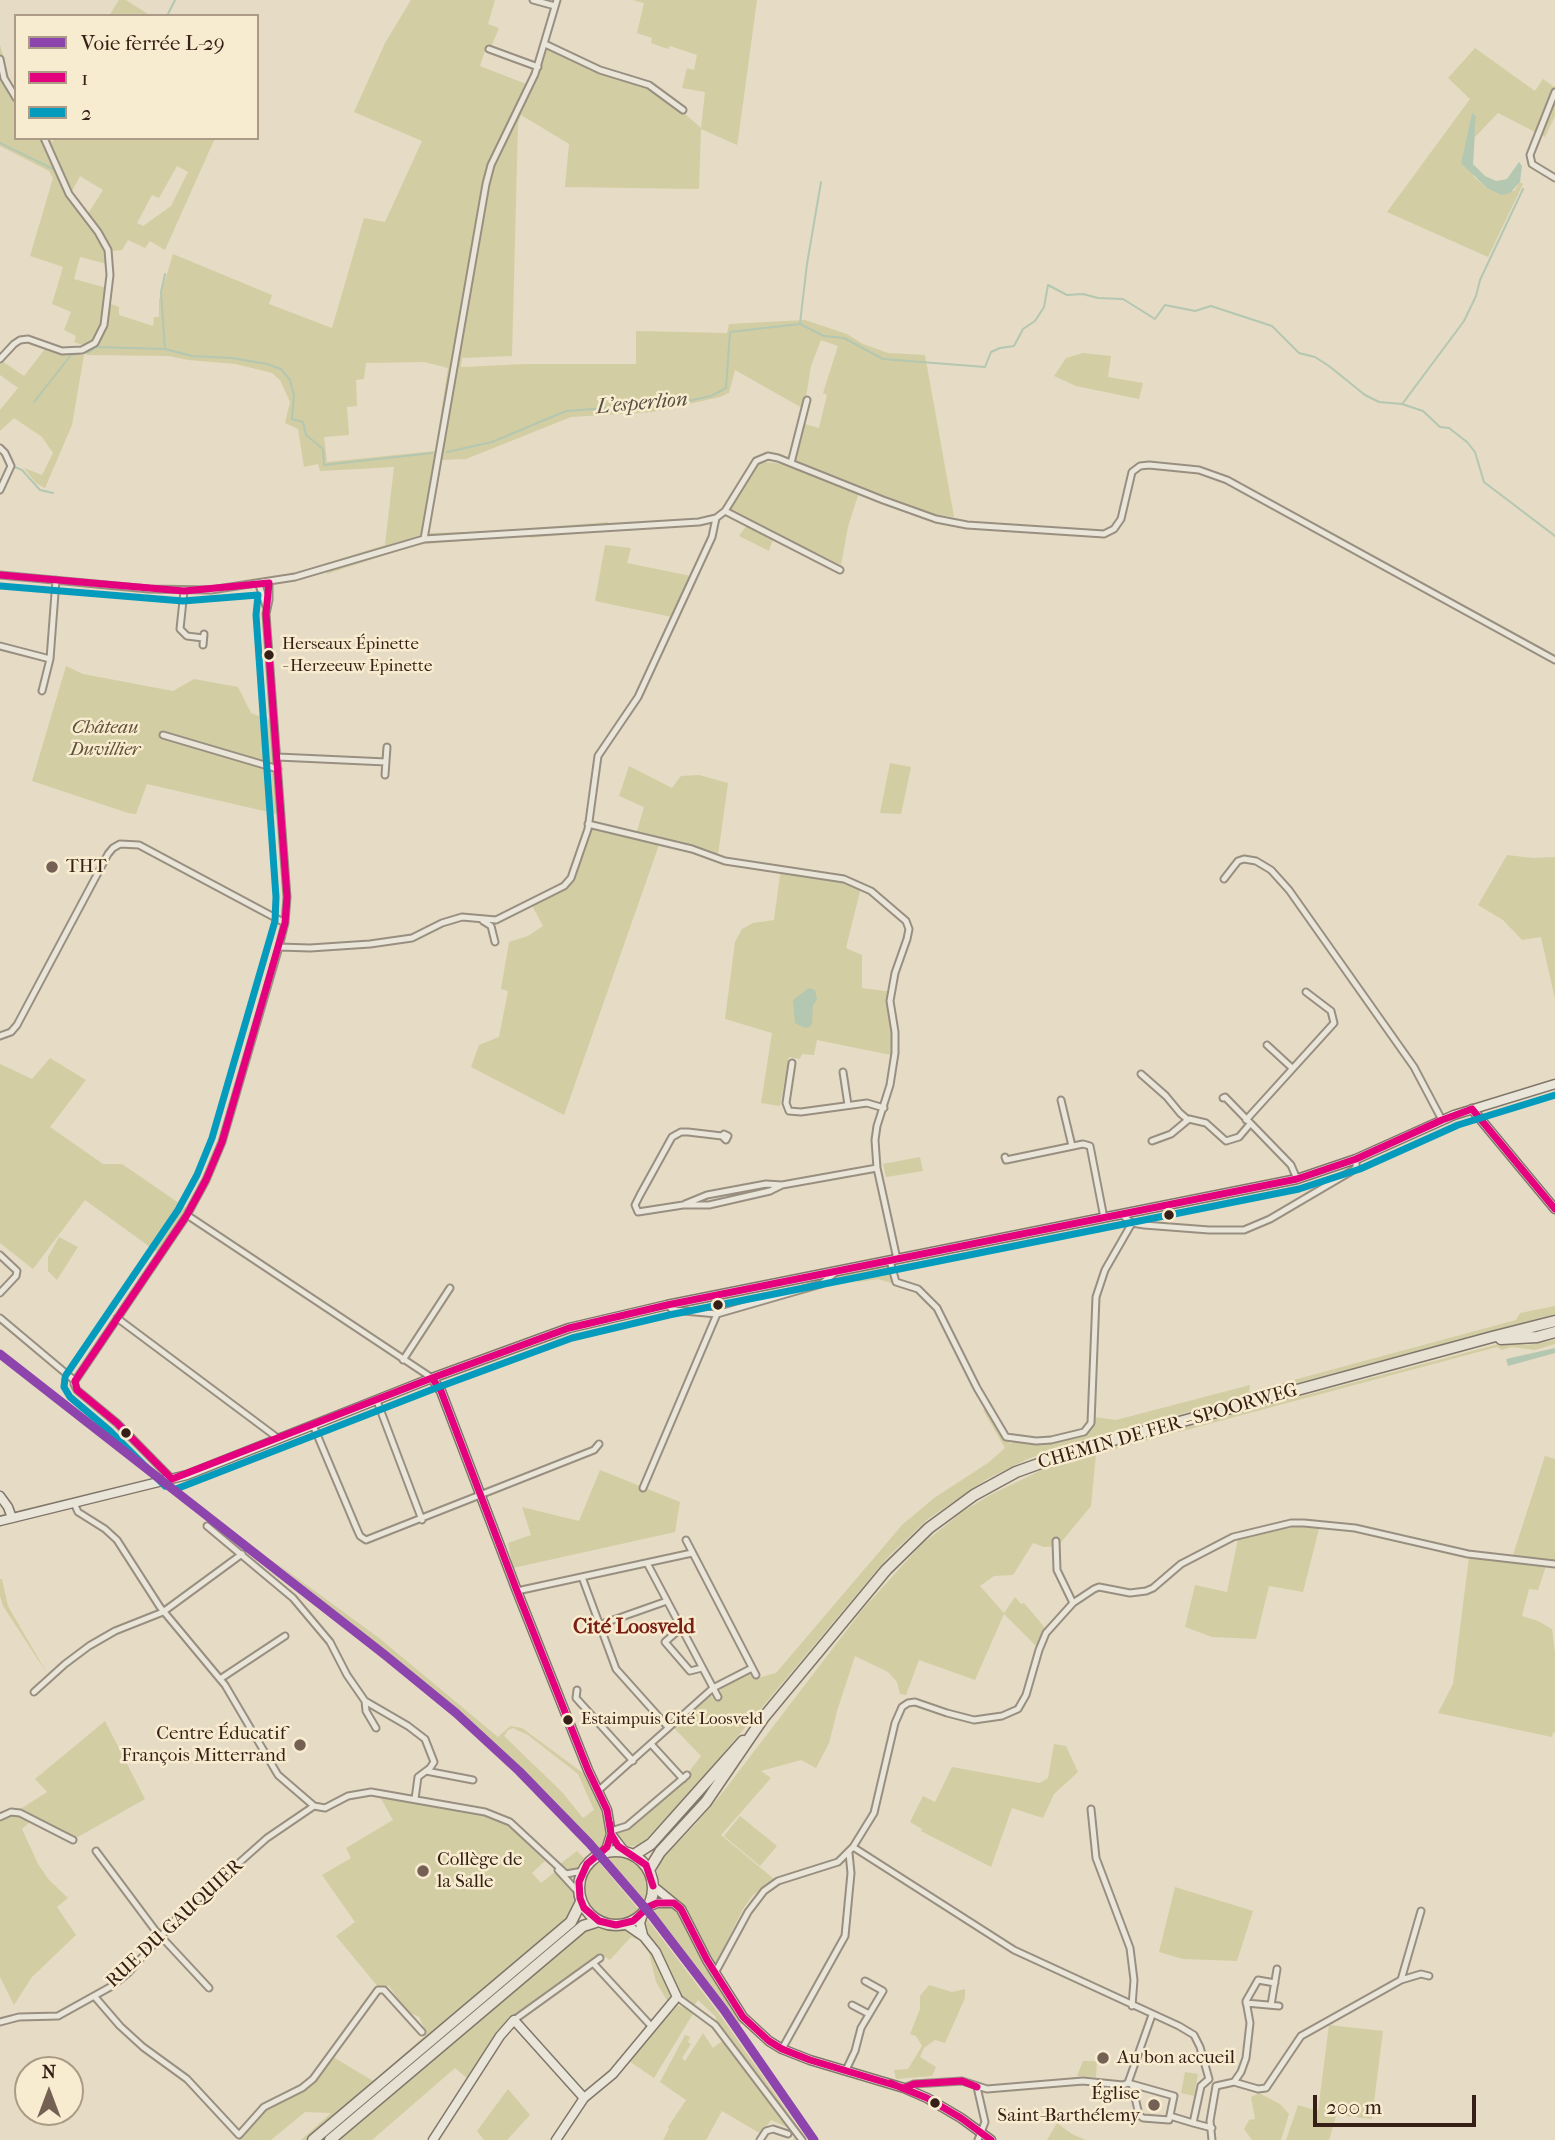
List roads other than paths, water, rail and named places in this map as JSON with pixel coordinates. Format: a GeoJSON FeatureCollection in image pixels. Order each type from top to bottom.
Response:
{"type":"FeatureCollection","features":[{"type":"Feature","properties":{"kind":"highway","name":"CHEMIN DE FER - SPOORWEG"},"geometry":{"type":"LineString","coordinates":[[649,1870],[660,1852],[706,1802],[764,1717],[897,1557],[958,1506],[1016,1472],[1052,1457],[1555,1321]]}},
{"type":"Feature","properties":{"kind":"highway","name":"CHEMIN DE FER - SPOORWEG"},"geometry":{"type":"LineString","coordinates":[[1483,1340],[1527,1338],[1555,1332]]}},
{"type":"Feature","properties":{"kind":"highway"},"geometry":{"type":"LineString","coordinates":[[330,2140],[571,1922],[580,1897],[583,1871],[598,1855],[629,1853],[651,1844],[764,1717]]}},
{"type":"Feature","properties":{"kind":"highway"},"geometry":{"type":"LineString","coordinates":[[580,1897],[589,1913],[599,1921],[616,1925],[625,1924],[645,1910],[653,1886],[649,1870],[629,1853]]}},
{"type":"Feature","properties":{"kind":"highway"},"geometry":{"type":"LineString","coordinates":[[313,2140],[583,1926],[599,1921]]}},
{"type":"Feature","properties":{"kind":"main road"},"geometry":{"type":"LineString","coordinates":[[0,1521],[172,1479],[569,1328],[667,1305],[1297,1179],[1356,1159],[1442,1120],[1555,1084]]}},
{"type":"Feature","properties":{"kind":"main road"},"geometry":{"type":"LineString","coordinates":[[1472,1109],[1555,1209]]}},
{"type":"Feature","properties":{"kind":"main road"},"geometry":{"type":"LineString","coordinates":[[432,1378],[441,1391],[517,1591],[585,1762],[607,1810],[611,1833],[607,1847],[598,1855]]}},
{"type":"Feature","properties":{"kind":"main road"},"geometry":{"type":"LineString","coordinates":[[0,1496],[12,1518]]}},
{"type":"Feature","properties":{"kind":"main road"},"geometry":{"type":"LineString","coordinates":[[611,1833],[629,1853]]}},
{"type":"Feature","properties":{"kind":"main road"},"geometry":{"type":"LineString","coordinates":[[653,1886],[681,1909],[715,1973],[743,2017],[754,2029],[782,2049],[928,2098],[981,2136],[991,2140]]}},
{"type":"Feature","properties":{"kind":"main road"},"geometry":{"type":"LineString","coordinates":[[556,2140],[584,2098],[613,2074],[677,1997],[659,1959],[644,1937],[640,1923],[645,1910],[657,1903],[674,1903]]}},
{"type":"Feature","properties":{"kind":"main road"},"geometry":{"type":"LineString","coordinates":[[625,1924],[644,1937]]}},
{"type":"Feature","properties":{"kind":"main road"},"geometry":{"type":"LineString","coordinates":[[433,2140],[500,2036],[514,2020],[584,2098]]}},
{"type":"Feature","properties":{"kind":"street"},"geometry":{"type":"LineString","coordinates":[[424,539],[486,184],[491,165],[537,67],[556,3],[533,0]]}},
{"type":"Feature","properties":{"kind":"street"},"geometry":{"type":"LineString","coordinates":[[545,44],[600,70],[649,85],[683,110]]}},
{"type":"Feature","properties":{"kind":"street"},"geometry":{"type":"LineString","coordinates":[[489,49],[537,67]]}},
{"type":"Feature","properties":{"kind":"street"},"geometry":{"type":"LineString","coordinates":[[0,58],[4,78],[14,95]]}},
{"type":"Feature","properties":{"kind":"street"},"geometry":{"type":"LineString","coordinates":[[1555,92],[1530,155],[1532,164],[1555,178]]}},
{"type":"Feature","properties":{"kind":"street"},"geometry":{"type":"LineString","coordinates":[[0,359],[20,340],[28,339],[62,351],[82,350],[95,343],[104,325],[110,275],[108,250],[65,188],[45,140]]}},
{"type":"Feature","properties":{"kind":"street"},"geometry":{"type":"LineString","coordinates":[[790,463],[807,400]]}},
{"type":"Feature","properties":{"kind":"street"},"geometry":{"type":"LineString","coordinates":[[0,449],[11,466],[0,490]]}},
{"type":"Feature","properties":{"kind":"street"},"geometry":{"type":"LineString","coordinates":[[0,575],[184,591],[211,590],[269,583],[424,539],[699,522],[716,518],[725,511],[756,461],[768,456],[936,519],[967,525],[1095,534],[1110,532],[1118,526],[1135,468],[1149,465],[1199,470],[1227,480],[1555,660]]}},
{"type":"Feature","properties":{"kind":"street"},"geometry":{"type":"LineString","coordinates":[[725,511],[840,570]]}},
{"type":"Feature","properties":{"kind":"street"},"geometry":{"type":"LineString","coordinates":[[279,947],[310,948],[412,938],[442,923],[462,917],[481,920],[504,918],[564,886],[575,868],[588,824],[598,756],[638,697],[712,537],[716,518]]}},
{"type":"Feature","properties":{"kind":"street"},"geometry":{"type":"LineString","coordinates":[[42,691],[50,659],[56,580]]}},
{"type":"Feature","properties":{"kind":"street"},"geometry":{"type":"LineString","coordinates":[[266,606],[269,600],[269,583]]}},
{"type":"Feature","properties":{"kind":"street"},"geometry":{"type":"LineString","coordinates":[[75,1381],[187,1215],[206,1180],[222,1142],[285,923],[287,897],[266,606],[258,585]]}},
{"type":"Feature","properties":{"kind":"street"},"geometry":{"type":"LineString","coordinates":[[184,591],[180,629],[187,636],[203,636],[202,645]]}},
{"type":"Feature","properties":{"kind":"street"},"geometry":{"type":"LineString","coordinates":[[0,646],[50,659]]}},
{"type":"Feature","properties":{"kind":"street"},"geometry":{"type":"LineString","coordinates":[[163,735],[278,769]]}},
{"type":"Feature","properties":{"kind":"street"},"geometry":{"type":"LineString","coordinates":[[385,775],[387,747]]}},
{"type":"Feature","properties":{"kind":"street"},"geometry":{"type":"LineString","coordinates":[[278,757],[386,762]]}},
{"type":"Feature","properties":{"kind":"street"},"geometry":{"type":"LineString","coordinates":[[588,824],[692,849],[725,861],[844,879],[871,891],[906,921],[909,929],[891,988],[895,1053],[875,1140],[877,1168],[896,1282],[918,1289],[937,1308],[977,1388],[1006,1437],[1041,1441],[1078,1434],[1089,1428],[1092,1417],[1093,1321],[1096,1297],[1105,1270],[1132,1223]]}},
{"type":"Feature","properties":{"kind":"street"},"geometry":{"type":"LineString","coordinates":[[0,1036],[11,1032],[17,1026],[108,855],[120,844],[139,845],[285,923]]}},
{"type":"Feature","properties":{"kind":"street"},"geometry":{"type":"LineString","coordinates":[[1224,880],[1238,861],[1244,859],[1256,860],[1272,870],[1414,1067],[1442,1120]]}},
{"type":"Feature","properties":{"kind":"street"},"geometry":{"type":"LineString","coordinates":[[481,920],[491,926],[495,942]]}},
{"type":"Feature","properties":{"kind":"street"},"geometry":{"type":"LineString","coordinates":[[1141,1074],[1187,1119],[1206,1123],[1226,1141],[1239,1137],[1292,1068],[1334,1023],[1331,1011],[1306,992]]}},
{"type":"Feature","properties":{"kind":"street"},"geometry":{"type":"LineString","coordinates":[[1267,1045],[1292,1068]]}},
{"type":"Feature","properties":{"kind":"street"},"geometry":{"type":"LineString","coordinates":[[792,1063],[786,1104],[789,1111],[801,1112],[867,1103],[884,1108]]}},
{"type":"Feature","properties":{"kind":"street"},"geometry":{"type":"LineString","coordinates":[[843,1072],[848,1105]]}},
{"type":"Feature","properties":{"kind":"street"},"geometry":{"type":"LineString","coordinates":[[1223,1098],[1225,1097],[1291,1165],[1297,1179]]}},
{"type":"Feature","properties":{"kind":"street"},"geometry":{"type":"LineString","coordinates":[[1061,1100],[1072,1146]]}},
{"type":"Feature","properties":{"kind":"street"},"geometry":{"type":"LineString","coordinates":[[1152,1141],[1171,1134],[1187,1119]]}},
{"type":"Feature","properties":{"kind":"street"},"geometry":{"type":"LineString","coordinates":[[722,1136],[681,1132],[672,1137],[635,1205],[638,1212],[683,1205],[709,1205],[769,1191],[782,1185],[877,1168]]}},
{"type":"Feature","properties":{"kind":"street"},"geometry":{"type":"LineString","coordinates":[[1005,1157],[1006,1160],[1083,1144],[1090,1146],[1104,1218]]}},
{"type":"Feature","properties":{"kind":"street"},"geometry":{"type":"LineString","coordinates":[[1122,1215],[1132,1223],[1209,1230],[1244,1230],[1270,1219],[1350,1172],[1356,1168],[1356,1159]]}},
{"type":"Feature","properties":{"kind":"street"},"geometry":{"type":"LineString","coordinates":[[187,1215],[432,1378]]}},
{"type":"Feature","properties":{"kind":"street"},"geometry":{"type":"LineString","coordinates":[[0,1255],[17,1271],[16,1276],[0,1293]]}},
{"type":"Feature","properties":{"kind":"street"},"geometry":{"type":"LineString","coordinates":[[667,1305],[673,1310],[717,1314],[821,1284],[836,1272]]}},
{"type":"Feature","properties":{"kind":"street"},"geometry":{"type":"LineString","coordinates":[[403,1360],[450,1288]]}},
{"type":"Feature","properties":{"kind":"street"},"geometry":{"type":"LineString","coordinates":[[643,1488],[717,1314]]}},
{"type":"Feature","properties":{"kind":"street"},"geometry":{"type":"LineString","coordinates":[[0,1318],[75,1381],[77,1390],[117,1423],[172,1479]]}},
{"type":"Feature","properties":{"kind":"street"},"geometry":{"type":"LineString","coordinates":[[117,1318],[279,1439]]}},
{"type":"Feature","properties":{"kind":"street"},"geometry":{"type":"LineString","coordinates":[[377,1401],[422,1520]]}},
{"type":"Feature","properties":{"kind":"street"},"geometry":{"type":"LineString","coordinates":[[313,1425],[356,1527],[364,1539],[373,1539],[422,1520],[594,1450],[599,1444]]}},
{"type":"Feature","properties":{"kind":"street"},"geometry":{"type":"LineString","coordinates":[[74,1502],[78,1512],[106,1529],[117,1540],[163,1612],[236,1702],[278,1775],[314,1806]]}},
{"type":"Feature","properties":{"kind":"street"},"geometry":{"type":"LineString","coordinates":[[715,1973],[748,1912],[764,1891],[778,1881],[838,1862],[849,1853],[874,1813],[895,1723],[902,1707],[915,1702],[974,1720],[1002,1717],[1018,1709],[1026,1695],[1042,1642],[1052,1624],[1085,1594],[1100,1587],[1130,1593],[1146,1591],[1181,1564],[1233,1537],[1291,1523],[1344,1526],[1485,1557],[1555,1564]]}},
{"type":"Feature","properties":{"kind":"street"},"geometry":{"type":"LineString","coordinates":[[207,1526],[281,1586],[322,1632],[365,1701],[366,1711],[376,1728]]}},
{"type":"Feature","properties":{"kind":"street"},"geometry":{"type":"LineString","coordinates":[[685,1539],[756,1675]]}},
{"type":"Feature","properties":{"kind":"street"},"geometry":{"type":"LineString","coordinates":[[1056,1541],[1058,1570],[1073,1603]]}},
{"type":"Feature","properties":{"kind":"street"},"geometry":{"type":"LineString","coordinates":[[517,1591],[692,1553]]}},
{"type":"Feature","properties":{"kind":"street"},"geometry":{"type":"LineString","coordinates":[[34,1692],[97,1640],[163,1612],[242,1554]]}},
{"type":"Feature","properties":{"kind":"street"},"geometry":{"type":"LineString","coordinates":[[647,1563],[718,1697]]}},
{"type":"Feature","properties":{"kind":"street"},"geometry":{"type":"LineString","coordinates":[[582,1577],[616,1669],[668,1727]]}},
{"type":"Feature","properties":{"kind":"street"},"geometry":{"type":"LineString","coordinates":[[599,1625],[667,1601]]}},
{"type":"Feature","properties":{"kind":"street"},"geometry":{"type":"LineString","coordinates":[[681,1628],[665,1642],[690,1671],[702,1668]]}},
{"type":"Feature","properties":{"kind":"street"},"geometry":{"type":"LineString","coordinates":[[220,1679],[285,1636]]}},
{"type":"Feature","properties":{"kind":"street"},"geometry":{"type":"LineString","coordinates":[[599,1790],[713,1688],[752,1668]]}},
{"type":"Feature","properties":{"kind":"street"},"geometry":{"type":"LineString","coordinates":[[577,1690],[576,1698],[633,1761]]}},
{"type":"Feature","properties":{"kind":"street"},"geometry":{"type":"LineString","coordinates":[[365,1701],[425,1739],[434,1762],[415,1782],[415,1799]]}},
{"type":"Feature","properties":{"kind":"street"},"geometry":{"type":"LineString","coordinates":[[611,1833],[627,1826],[685,1777],[651,1744]]}},
{"type":"Feature","properties":{"kind":"street"},"geometry":{"type":"LineString","coordinates":[[426,1771],[473,1780]]}},
{"type":"Feature","properties":{"kind":"street","name":"RUE DU GAUQUIER"},"geometry":{"type":"LineString","coordinates":[[0,2022],[19,2017],[55,2017],[94,1997],[123,1978],[177,1918],[267,1839],[314,1806],[325,1808],[348,1796],[367,1792],[415,1799],[485,1812],[510,1822],[557,1867],[580,1897]]}},
{"type":"Feature","properties":{"kind":"street"},"geometry":{"type":"LineString","coordinates":[[1091,1809],[1096,1858],[1130,1948],[1134,1980],[1132,2006]]}},
{"type":"Feature","properties":{"kind":"street"},"geometry":{"type":"LineString","coordinates":[[0,1817],[11,1812],[20,1813],[73,1840]]}},
{"type":"Feature","properties":{"kind":"street"},"geometry":{"type":"LineString","coordinates":[[853,1847],[1014,1950],[1194,2035],[1209,2080],[1216,2086]]}},
{"type":"Feature","properties":{"kind":"street"},"geometry":{"type":"LineString","coordinates":[[96,1851],[161,1935],[209,1988]]}},
{"type":"Feature","properties":{"kind":"street"},"geometry":{"type":"LineString","coordinates":[[782,2049],[845,1936],[851,1873],[849,1853]]}},
{"type":"Feature","properties":{"kind":"street"},"geometry":{"type":"LineString","coordinates":[[557,1867],[566,1874],[583,1871]]}},
{"type":"Feature","properties":{"kind":"street"},"geometry":{"type":"LineString","coordinates":[[1401,1980],[1421,1911]]}},
{"type":"Feature","properties":{"kind":"street"},"geometry":{"type":"LineString","coordinates":[[514,2020],[600,1958]]}},
{"type":"Feature","properties":{"kind":"street"},"geometry":{"type":"LineString","coordinates":[[593,1963],[652,2027]]}},
{"type":"Feature","properties":{"kind":"street"},"geometry":{"type":"LineString","coordinates":[[1271,2006],[1277,1969]]}},
{"type":"Feature","properties":{"kind":"street"},"geometry":{"type":"LineString","coordinates":[[1216,2086],[1234,2082],[1266,2088],[1301,2036],[1401,1980],[1421,1974],[1429,1976]]}},
{"type":"Feature","properties":{"kind":"street"},"geometry":{"type":"LineString","coordinates":[[1234,2082],[1246,2058],[1250,2023],[1246,2003],[1258,1980],[1275,1983]]}},
{"type":"Feature","properties":{"kind":"street"},"geometry":{"type":"LineString","coordinates":[[846,2070],[861,2028],[883,1991],[865,1981]]}},
{"type":"Feature","properties":{"kind":"street"},"geometry":{"type":"LineString","coordinates":[[94,1997],[143,2047],[187,2079],[241,2137],[264,2107],[298,2091],[313,2079],[378,1990],[384,1990],[422,2032]]}},
{"type":"Feature","properties":{"kind":"street"},"geometry":{"type":"LineString","coordinates":[[677,1997],[715,2025],[802,2140]]}},
{"type":"Feature","properties":{"kind":"street"},"geometry":{"type":"LineString","coordinates":[[1246,2003],[1279,2006]]}},
{"type":"Feature","properties":{"kind":"street"},"geometry":{"type":"LineString","coordinates":[[852,2005],[869,2014]]}},
{"type":"Feature","properties":{"kind":"street"},"geometry":{"type":"LineString","coordinates":[[904,2088],[914,2084],[962,2081],[990,2089],[1083,2081],[1130,2084],[1174,2096],[1169,2120],[1143,2118],[1139,2115],[1130,2084],[1152,2015]]}},
{"type":"Feature","properties":{"kind":"street"},"geometry":{"type":"LineString","coordinates":[[1193,2123],[1201,2085],[1209,2080]]}},
{"type":"Feature","properties":{"kind":"street"},"geometry":{"type":"LineString","coordinates":[[1212,2140],[1210,2120],[1216,2086]]}},
{"type":"Feature","properties":{"kind":"street"},"geometry":{"type":"LineString","coordinates":[[977,2087],[985,2122],[981,2136]]}},
{"type":"Feature","properties":{"kind":"street"},"geometry":{"type":"LineString","coordinates":[[1170,2116],[1212,2129]]}},
{"type":"Feature","properties":{"kind":"street"},"geometry":{"type":"LineString","coordinates":[[760,2140],[766,2131],[773,2129],[788,2134]]}},
{"type":"Feature","properties":{"kind":"waterway"},"geometry":{"type":"LineString","coordinates":[[168,14],[175,0]]}},
{"type":"Feature","properties":{"kind":"waterway","name":"L'esperlion"},"geometry":{"type":"LineString","coordinates":[[0,143],[53,169]]}},
{"type":"Feature","properties":{"kind":"waterway"},"geometry":{"type":"LineString","coordinates":[[800,323],[821,182]]}},
{"type":"Feature","properties":{"kind":"waterway"},"geometry":{"type":"LineString","coordinates":[[1403,403],[1464,321],[1480,280],[1523,189]]}},
{"type":"Feature","properties":{"kind":"waterway","name":"L'esperlion"},"geometry":{"type":"LineString","coordinates":[[165,274],[161,292],[165,349],[192,356],[232,358],[267,364],[281,369],[290,380],[294,395],[292,419],[303,422],[306,435],[323,449],[324,465],[432,453]]}},
{"type":"Feature","properties":{"kind":"waterway","name":"L'esperlion"},"geometry":{"type":"LineString","coordinates":[[447,452],[492,442],[566,411],[621,407],[637,403],[679,403],[711,396],[726,388],[730,332],[800,324],[824,336],[844,338],[883,359],[985,367],[991,352],[1014,346],[1023,329],[1035,321],[1044,307],[1048,285],[1067,295],[1083,294],[1098,298],[1123,299],[1155,319],[1165,305],[1195,311],[1211,306],[1272,326],[1299,353],[1315,357],[1365,395],[1379,402],[1402,404],[1423,411],[1440,427],[1449,428],[1475,452],[1484,482],[1555,536]]}},
{"type":"Feature","properties":{"kind":"waterway"},"geometry":{"type":"LineString","coordinates":[[34,402],[71,355],[89,352],[96,347],[163,349]]}},
{"type":"Feature","properties":{"kind":"waterway"},"geometry":{"type":"LineString","coordinates":[[15,467],[22,470],[40,490],[53,493]]}},
{"type":"Feature","properties":{"kind":"rail line","name":"L-29"},"geometry":{"type":"LineString","coordinates":[[0,1354],[385,1655],[456,1713],[519,1771],[590,1844],[652,1916],[724,2010],[814,2140]]}},
{"type":"Feature","properties":{"kind":"place","name":"Herseaux Épinette - Herzeeuw Epinette"},"geometry":{"type":"Point","coordinates":[269,655]}},
{"type":"Feature","properties":{"kind":"place","name":"THT"},"geometry":{"type":"Point","coordinates":[52,867]}},
{"type":"Feature","properties":{"kind":"place","name":"Estaimpuis Cité Loosveld"},"geometry":{"type":"Point","coordinates":[568,1720]}},
{"type":"Feature","properties":{"kind":"place","name":"Centre Éducatif François Mitterrand"},"geometry":{"type":"Point","coordinates":[300,1745]}},
{"type":"Feature","properties":{"kind":"place","name":"Collège de la Salle"},"geometry":{"type":"Point","coordinates":[423,1871]}},
{"type":"Feature","properties":{"kind":"place","name":"Au bon accueil"},"geometry":{"type":"Point","coordinates":[1103,2058]}},
{"type":"Feature","properties":{"kind":"place","name":"Église Saint-Barthélemy"},"geometry":{"type":"Point","coordinates":[1154,2105]}},
{"type":"Feature","properties":{"kind":"district","name":"Cité Loosveld"},"geometry":{"type":"Point","coordinates":[634,1628]}},
{"type":"Feature","properties":{"kind":"park label","name":"Château Duvillier"},"geometry":{"type":"Point","coordinates":[105,739]}}]}
